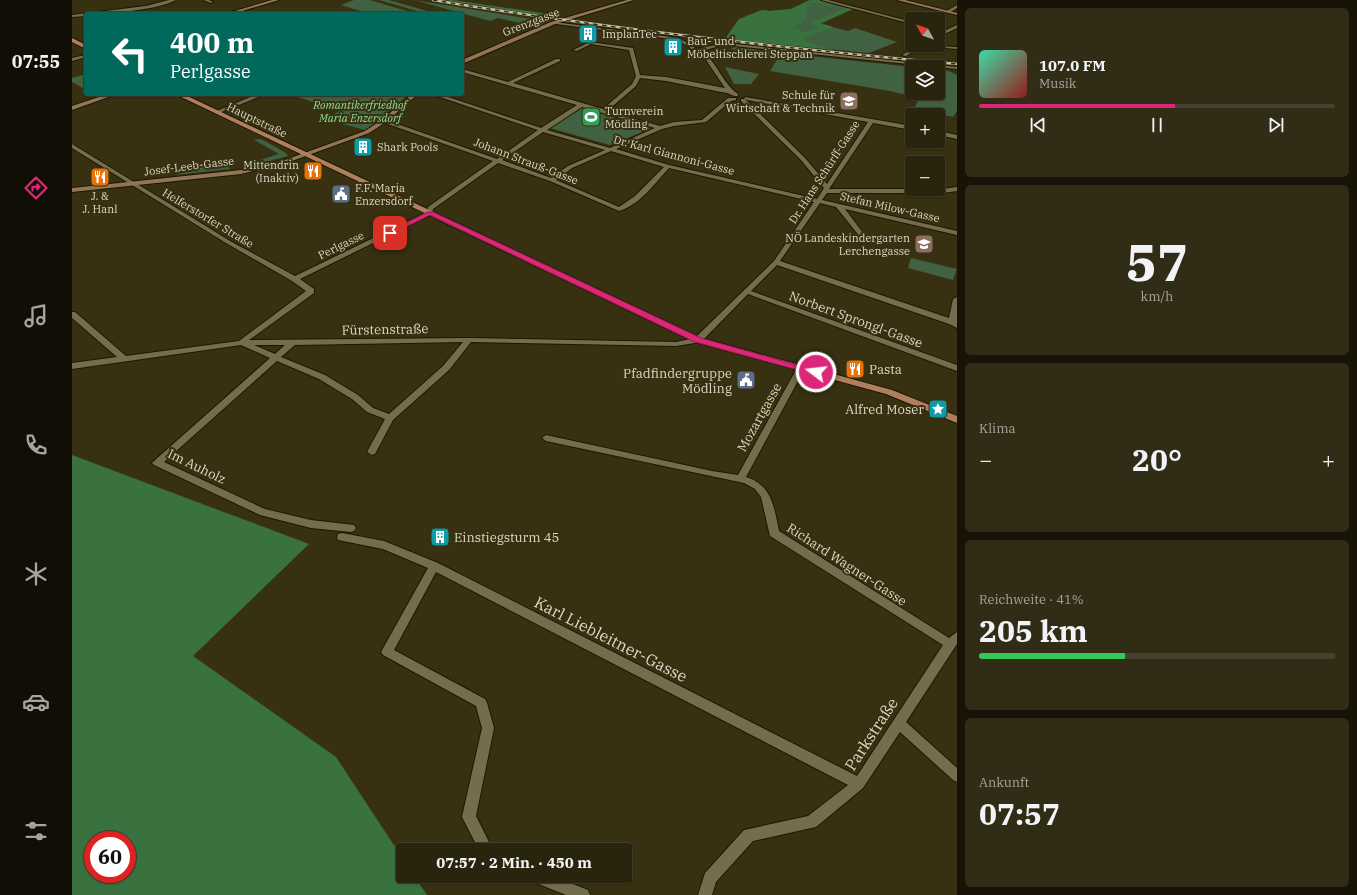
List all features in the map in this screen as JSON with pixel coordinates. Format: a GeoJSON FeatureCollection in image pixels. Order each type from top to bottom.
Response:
{"type":"FeatureCollection","features":[{"type":"Feature","properties":{"kind":"main road"},"geometry":{"type":"LineString","coordinates":[[72,40],[84,46]]}},
{"type":"Feature","properties":{"kind":"main road","name":"Hauptstraße"},"geometry":{"type":"LineString","coordinates":[[182,96],[698,340],[889,392],[957,420]]}},
{"type":"Feature","properties":{"kind":"street"},"geometry":{"type":"LineString","coordinates":[[105,12],[146,7],[174,0]]}},
{"type":"Feature","properties":{"kind":"street"},"geometry":{"type":"LineString","coordinates":[[205,0],[211,2]]}},
{"type":"Feature","properties":{"kind":"street"},"geometry":{"type":"LineString","coordinates":[[235,12],[277,0]]}},
{"type":"Feature","properties":{"kind":"street","name":"Grenzgasse"},"geometry":{"type":"LineString","coordinates":[[464,61],[498,45],[556,22],[629,0]]}},
{"type":"Feature","properties":{"kind":"street"},"geometry":{"type":"LineString","coordinates":[[823,0],[905,21]]}},
{"type":"Feature","properties":{"kind":"street"},"geometry":{"type":"LineString","coordinates":[[899,0],[957,14]]}},
{"type":"Feature","properties":{"kind":"street"},"geometry":{"type":"LineString","coordinates":[[947,12],[957,6]]}},
{"type":"Feature","properties":{"kind":"street"},"geometry":{"type":"LineString","coordinates":[[72,16],[84,15]]}},
{"type":"Feature","properties":{"kind":"street"},"geometry":{"type":"LineString","coordinates":[[556,22],[679,39],[697,50],[713,64],[735,97],[905,127]]}},
{"type":"Feature","properties":{"kind":"street"},"geometry":{"type":"LineString","coordinates":[[946,32],[957,26]]}},
{"type":"Feature","properties":{"kind":"street"},"geometry":{"type":"LineString","coordinates":[[575,50],[590,43],[631,50],[638,76],[634,85],[604,111]]}},
{"type":"Feature","properties":{"kind":"street"},"geometry":{"type":"LineString","coordinates":[[697,50],[724,44],[957,68]]}},
{"type":"Feature","properties":{"kind":"street"},"geometry":{"type":"LineString","coordinates":[[945,47],[957,48]]}},
{"type":"Feature","properties":{"kind":"street"},"geometry":{"type":"LineString","coordinates":[[905,54],[909,52]]}},
{"type":"Feature","properties":{"kind":"street"},"geometry":{"type":"LineString","coordinates":[[72,60],[84,57]]}},
{"type":"Feature","properties":{"kind":"street"},"geometry":{"type":"LineString","coordinates":[[510,83],[558,60]]}},
{"type":"Feature","properties":{"kind":"street"},"geometry":{"type":"LineString","coordinates":[[464,71],[660,128]]}},
{"type":"Feature","properties":{"kind":"street"},"geometry":{"type":"LineString","coordinates":[[638,76],[666,79],[721,90],[729,90]]}},
{"type":"Feature","properties":{"kind":"street"},"geometry":{"type":"LineString","coordinates":[[72,108],[108,96]]}},
{"type":"Feature","properties":{"kind":"street"},"geometry":{"type":"LineString","coordinates":[[217,112],[258,96]]}},
{"type":"Feature","properties":{"kind":"street"},"geometry":{"type":"LineString","coordinates":[[306,155],[356,138],[384,121],[413,96]]}},
{"type":"Feature","properties":{"kind":"street","name":"Dr. Karl Giannoni-Gasse"},"geometry":{"type":"LineString","coordinates":[[440,96],[542,130],[668,166],[818,201]]}},
{"type":"Feature","properties":{"kind":"street"},"geometry":{"type":"LineString","coordinates":[[552,180],[570,167],[660,128],[674,124],[704,121],[735,97]]}},
{"type":"Feature","properties":{"kind":"street"},"geometry":{"type":"LineString","coordinates":[[745,99],[803,159],[825,189],[934,191],[957,189]]}},
{"type":"Feature","properties":{"kind":"street","name":"Perlgasse"},"geometry":{"type":"LineString","coordinates":[[295,279],[430,213],[430,208],[498,160],[581,105]]}},
{"type":"Feature","properties":{"kind":"street","name":"Johann Strauß-Gasse"},"geometry":{"type":"LineString","coordinates":[[384,121],[552,180],[614,208],[621,209],[642,193],[668,166]]}},
{"type":"Feature","properties":{"kind":"street","name":"Dr. Hans Schürff-Gasse"},"geometry":{"type":"LineString","coordinates":[[698,340],[748,292],[776,262],[871,121]]}},
{"type":"Feature","properties":{"kind":"street"},"geometry":{"type":"LineString","coordinates":[[945,134],[957,137]]}},
{"type":"Feature","properties":{"kind":"street","name":"Helferstorfer Straße"},"geometry":{"type":"LineString","coordinates":[[72,146],[228,242],[295,279]]}},
{"type":"Feature","properties":{"kind":"street","name":"Josef-Leeb-Gasse"},"geometry":{"type":"LineString","coordinates":[[72,190],[241,172],[306,155]]}},
{"type":"Feature","properties":{"kind":"street","name":"Stefan Milow-Gasse"},"geometry":{"type":"LineString","coordinates":[[818,201],[957,233]]}},
{"type":"Feature","properties":{"kind":"street"},"geometry":{"type":"LineString","coordinates":[[839,206],[863,237]]}},
{"type":"Feature","properties":{"kind":"street"},"geometry":{"type":"LineString","coordinates":[[776,262],[955,324],[957,299]]}},
{"type":"Feature","properties":{"kind":"street"},"geometry":{"type":"LineString","coordinates":[[241,343],[311,291],[295,279]]}},
{"type":"Feature","properties":{"kind":"street","name":"Norbert Sprongl-Gasse"},"geometry":{"type":"LineString","coordinates":[[748,292],[957,368]]}},
{"type":"Feature","properties":{"kind":"street"},"geometry":{"type":"LineString","coordinates":[[72,314],[123,358]]}},
{"type":"Feature","properties":{"kind":"street"},"geometry":{"type":"LineString","coordinates":[[372,452],[390,418],[446,368],[469,340]]}},
{"type":"Feature","properties":{"kind":"street","name":"Fürstenstraße"},"geometry":{"type":"LineString","coordinates":[[72,366],[241,343],[469,340],[676,344],[698,340]]}},
{"type":"Feature","properties":{"kind":"street","name":"Im Auholz"},"geometry":{"type":"LineString","coordinates":[[293,342],[157,463],[263,512],[311,524],[351,528]]}},
{"type":"Feature","properties":{"kind":"street"},"geometry":{"type":"LineString","coordinates":[[241,343],[322,377],[355,397],[370,410],[390,418]]}},
{"type":"Feature","properties":{"kind":"street","name":"Mozartgasse"},"geometry":{"type":"LineString","coordinates":[[741,478],[801,368]]}},
{"type":"Feature","properties":{"kind":"street","name":"Richard Wagner-Gasse"},"geometry":{"type":"LineString","coordinates":[[546,438],[636,456],[724,477],[741,478],[759,488],[766,500],[774,533],[953,641]]}},
{"type":"Feature","properties":{"kind":"street","name":"Karl Liebleitner-Gasse"},"geometry":{"type":"LineString","coordinates":[[342,538],[384,545],[434,566],[859,784]]}},
{"type":"Feature","properties":{"kind":"street"},"geometry":{"type":"LineString","coordinates":[[434,566],[386,652],[481,703],[488,728],[469,816],[482,843]]}},
{"type":"Feature","properties":{"kind":"street","name":"Parkstraße"},"geometry":{"type":"LineString","coordinates":[[706,895],[710,878],[749,835],[811,822],[859,784],[898,722],[953,641]]}},
{"type":"Feature","properties":{"kind":"street"},"geometry":{"type":"LineString","coordinates":[[898,722],[957,776]]}},
{"type":"Feature","properties":{"kind":"street"},"geometry":{"type":"LineString","coordinates":[[553,883],[583,895]]}},
{"type":"Feature","properties":{"kind":"green space"},"geometry":{"type":"Polygon","coordinates":[[[354,0],[370,0],[410,12],[364,12],[341,5],[354,0]]]}},
{"type":"Feature","properties":{"kind":"green space"},"geometry":{"type":"Polygon","coordinates":[[[379,0],[389,0],[431,12],[420,12],[379,0]]]}},
{"type":"Feature","properties":{"kind":"green space"},"geometry":{"type":"Polygon","coordinates":[[[414,0],[550,22],[536,27],[498,18],[490,21],[464,14],[464,12],[457,12],[414,0]]]}},
{"type":"Feature","properties":{"kind":"green space"},"geometry":{"type":"Polygon","coordinates":[[[445,0],[453,0],[555,15],[552,17],[445,0]]]}},
{"type":"Feature","properties":{"kind":"green space"},"geometry":{"type":"Polygon","coordinates":[[[810,0],[819,0],[853,9],[820,24],[848,31],[855,28],[897,42],[869,53],[725,39],[739,19],[762,10],[770,11],[791,9],[810,0]]]}},
{"type":"Feature","properties":{"kind":"green space"},"geometry":{"type":"Polygon","coordinates":[[[810,0],[819,0],[836,5],[829,6],[814,3],[807,4],[806,19],[793,28],[805,32],[819,28],[811,22],[848,7],[853,9],[820,23],[834,27],[805,38],[805,41],[833,50],[725,39],[739,19],[762,10],[770,11],[791,9],[810,0]]]}},
{"type":"Feature","properties":{"kind":"green space"},"geometry":{"type":"Polygon","coordinates":[[[736,46],[778,51],[774,57],[731,49],[736,46]]]}},
{"type":"Feature","properties":{"kind":"green space"},"geometry":{"type":"Polygon","coordinates":[[[781,53],[905,66],[905,95],[890,91],[770,71],[781,53]]]}},
{"type":"Feature","properties":{"kind":"green space"},"geometry":{"type":"Polygon","coordinates":[[[725,67],[759,74],[751,84],[734,84],[725,67]]]}},
{"type":"Feature","properties":{"kind":"green space"},"geometry":{"type":"Polygon","coordinates":[[[945,71],[957,75],[957,111],[953,117],[945,115],[945,108],[914,108],[918,100],[945,100],[945,71]]]}},
{"type":"Feature","properties":{"kind":"green space"},"geometry":{"type":"Polygon","coordinates":[[[84,75],[84,89],[72,82],[72,78],[84,75]]]}},
{"type":"Feature","properties":{"kind":"green space","name":"Romantikerfriedhof Maria Enzersdorf"},"geometry":{"type":"Polygon","coordinates":[[[295,96],[407,96],[381,119],[365,130],[324,119],[340,111],[295,96]]]}},
{"type":"Feature","properties":{"kind":"green space","name":"Turnverein Mödling"},"geometry":{"type":"Polygon","coordinates":[[[582,108],[650,127],[650,129],[610,145],[550,128],[582,108]]]}},
{"type":"Feature","properties":{"kind":"green space"},"geometry":{"type":"Polygon","coordinates":[[[254,140],[263,140],[286,153],[288,156],[247,167],[243,165],[279,154],[254,140]]]}},
{"type":"Feature","properties":{"kind":"green space"},"geometry":{"type":"Polygon","coordinates":[[[224,161],[230,169],[175,175],[224,161]]]}},
{"type":"Feature","properties":{"kind":"green space"},"geometry":{"type":"Polygon","coordinates":[[[911,258],[957,269],[953,280],[908,268],[911,258]]]}},
{"type":"Feature","properties":{"kind":"green space"},"geometry":{"type":"Polygon","coordinates":[[[72,455],[309,544],[193,656],[336,757],[396,848],[396,883],[419,883],[427,895],[72,895],[72,455]]]}},
{"type":"Feature","properties":{"kind":"railway"},"geometry":{"type":"LineString","coordinates":[[433,0],[629,29],[957,64]]}},
{"type":"Feature","properties":{"kind":"place","name":"ImplanTec"},"geometry":{"type":"Point","coordinates":[588,34]}},
{"type":"Feature","properties":{"kind":"place","name":"Bau- und Möbeltischlerei Steppan"},"geometry":{"type":"Point","coordinates":[673,47]}},
{"type":"Feature","properties":{"kind":"place","name":"Schule für Wirtschaft & Technik"},"geometry":{"type":"Point","coordinates":[849,101]}},
{"type":"Feature","properties":{"kind":"place","name":"Turnverein Mödling"},"geometry":{"type":"Point","coordinates":[591,117]}},
{"type":"Feature","properties":{"kind":"place","name":"Shark Pools"},"geometry":{"type":"Point","coordinates":[363,147]}},
{"type":"Feature","properties":{"kind":"place","name":"Mittendrin (Inaktiv)"},"geometry":{"type":"Point","coordinates":[313,171]}},
{"type":"Feature","properties":{"kind":"place","name":"J. & J. Hanl"},"geometry":{"type":"Point","coordinates":[100,177]}},
{"type":"Feature","properties":{"kind":"place","name":"F.F. Maria Enzersdorf"},"geometry":{"type":"Point","coordinates":[341,194]}},
{"type":"Feature","properties":{"kind":"place","name":"NÖ Landeskindergarten Lerchengasse"},"geometry":{"type":"Point","coordinates":[924,244]}},
{"type":"Feature","properties":{"kind":"place","name":"Pasta"},"geometry":{"type":"Point","coordinates":[855,369]}},
{"type":"Feature","properties":{"kind":"place","name":"Pfadfindergruppe Mödling"},"geometry":{"type":"Point","coordinates":[746,380]}},
{"type":"Feature","properties":{"kind":"place","name":"Alfred Moser"},"geometry":{"type":"Point","coordinates":[938,409]}},
{"type":"Feature","properties":{"kind":"place","name":"Einstiegsturm 45"},"geometry":{"type":"Point","coordinates":[440,537]}},
{"type":"Feature","properties":{"kind":"route"},"geometry":{"type":"LineString","coordinates":[[390,233],[430,213],[698,340],[816,372]]}}]}
